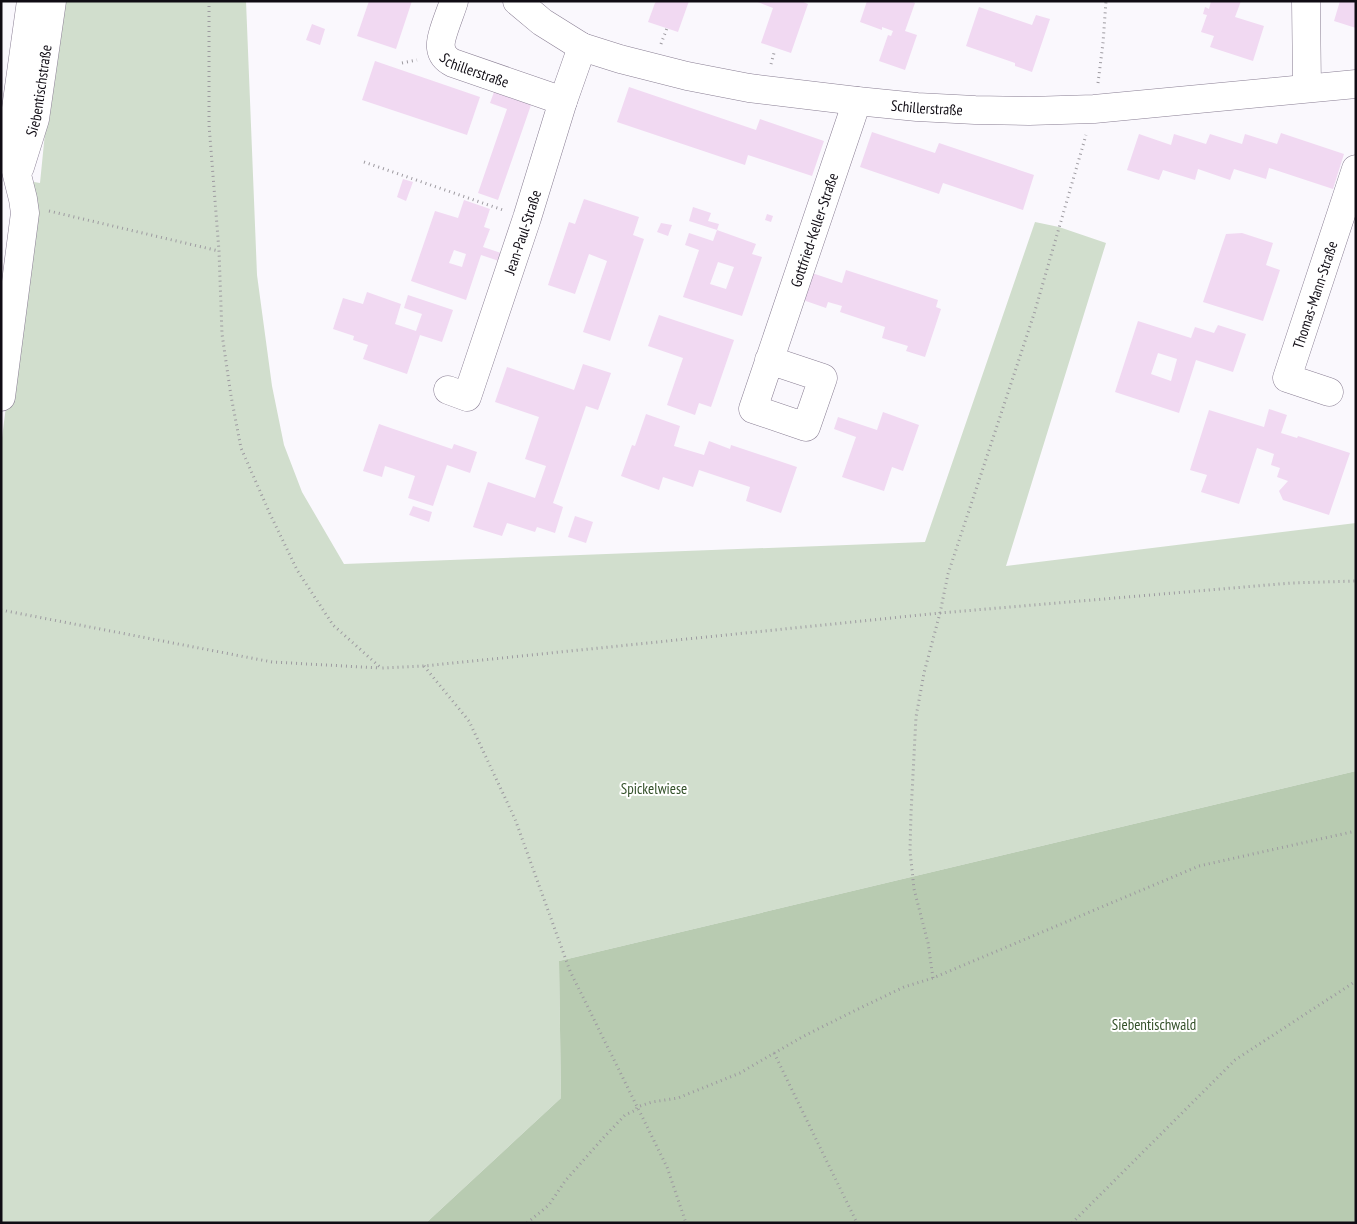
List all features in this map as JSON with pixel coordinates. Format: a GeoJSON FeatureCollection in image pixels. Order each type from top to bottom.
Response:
{"type":"FeatureCollection","features":[{"type":"Feature","properties":{"kind":"street","name":"Siebentischstraße"},"geometry":{"type":"LineString","coordinates":[[1,397],[25,213],[12,155],[13,130],[31,1]]}},
{"type":"Feature","properties":{"kind":"street","name":"Siebentischstraße"},"geometry":{"type":"LineString","coordinates":[[17,178],[35,119],[52,1]]}},
{"type":"Feature","properties":{"kind":"street","name":"Schillerstraße"},"geometry":{"type":"LineString","coordinates":[[454,1],[440,47],[442,54],[447,60],[563,101]]}},
{"type":"Feature","properties":{"kind":"street","name":"Schillerstraße"},"geometry":{"type":"LineString","coordinates":[[517,1],[542,22],[582,47],[620,59],[687,76],[749,88],[917,107],[1029,111],[1094,110],[1356,84]]}},
{"type":"Feature","properties":{"kind":"street"},"geometry":{"type":"LineString","coordinates":[[1306,1],[1307,88]]}},
{"type":"Feature","properties":{"kind":"street","name":"Jean-Paul-Straße"},"geometry":{"type":"LineString","coordinates":[[448,390],[467,397],[582,47]]}},
{"type":"Feature","properties":{"kind":"street","name":"Gottfried-Keller-Straße"},"geometry":{"type":"LineString","coordinates":[[769,360],[857,101]]}},
{"type":"Feature","properties":{"kind":"street","name":"Thomas-Mann-Straße"},"geometry":{"type":"LineString","coordinates":[[1329,392],[1288,378],[1356,169]]}},
{"type":"Feature","properties":{"kind":"path"},"geometry":{"type":"LineString","coordinates":[[208,1],[209,125],[219,251],[222,334],[241,448],[296,570],[333,625],[381,668]]}},
{"type":"Feature","properties":{"kind":"path"},"geometry":{"type":"LineString","coordinates":[[933,978],[928,943],[914,889],[910,851],[916,717],[924,673],[948,574],[1034,314],[1094,110],[1103,44],[1106,1]]}},
{"type":"Feature","properties":{"kind":"path"},"geometry":{"type":"LineString","coordinates":[[364,162],[527,218]]}},
{"type":"Feature","properties":{"kind":"path"},"geometry":{"type":"LineString","coordinates":[[24,206],[219,251]]}},
{"type":"Feature","properties":{"kind":"path"},"geometry":{"type":"LineString","coordinates":[[1,610],[272,662],[381,668],[424,666],[940,613],[1291,583],[1356,581]]}},
{"type":"Feature","properties":{"kind":"path"},"geometry":{"type":"LineString","coordinates":[[424,666],[468,721],[515,819],[570,971],[667,1167],[686,1223]]}},
{"type":"Feature","properties":{"kind":"path"},"geometry":{"type":"LineString","coordinates":[[527,1223],[549,1205],[565,1181],[605,1136],[625,1115],[636,1110],[637,1107],[652,1102],[678,1098],[740,1073],[864,1006],[1198,866],[1356,831]]}},
{"type":"Feature","properties":{"kind":"path"},"geometry":{"type":"LineString","coordinates":[[1072,1223],[1235,1060],[1356,981]]}},
{"type":"Feature","properties":{"kind":"path"},"geometry":{"type":"LineString","coordinates":[[774,1053],[858,1223]]}},
{"type":"Feature","properties":{"kind":"green space","name":"Spickelwiese"},"geometry":{"type":"Polygon","coordinates":[[[62,1],[246,1],[257,275],[272,386],[284,445],[302,492],[344,564],[925,542],[1035,222],[1059,227],[1106,243],[1006,566],[1356,523],[1356,771],[559,961],[561,1098],[426,1223],[1,1223],[1,446],[34,182],[40,183],[62,1]]]}},
{"type":"Feature","properties":{"kind":"green space","name":"Siebentischwald"},"geometry":{"type":"Polygon","coordinates":[[[1356,771],[1356,1223],[426,1223],[561,1098],[559,961],[1356,771]]]}},
{"type":"Feature","properties":{"kind":"building"},"geometry":{"type":"Polygon","coordinates":[[[369,1],[412,1],[396,49],[357,36],[369,1]]]}},
{"type":"Feature","properties":{"kind":"building"},"geometry":{"type":"Polygon","coordinates":[[[657,1],[689,1],[678,32],[648,22],[657,1]]]}},
{"type":"Feature","properties":{"kind":"building"},"geometry":{"type":"Polygon","coordinates":[[[755,1],[801,1],[808,4],[791,53],[761,43],[773,8],[755,1]]]}},
{"type":"Feature","properties":{"kind":"building"},"geometry":{"type":"Polygon","coordinates":[[[867,1],[911,1],[915,3],[905,31],[917,35],[905,70],[879,61],[888,35],[891,36],[893,31],[882,27],[882,30],[860,22],[867,1]]]}},
{"type":"Feature","properties":{"kind":"building"},"geometry":{"type":"Polygon","coordinates":[[[1211,1],[1241,1],[1235,17],[1264,26],[1253,61],[1210,47],[1214,36],[1201,32],[1207,15],[1203,14],[1205,7],[1209,9],[1211,1]]]}},
{"type":"Feature","properties":{"kind":"building"},"geometry":{"type":"Polygon","coordinates":[[[1340,1],[1356,1],[1356,28],[1334,21],[1340,1]]]}},
{"type":"Feature","properties":{"kind":"building"},"geometry":{"type":"Polygon","coordinates":[[[979,7],[1032,25],[1036,15],[1050,19],[1032,72],[1015,66],[1015,63],[966,46],[979,7]]]}},
{"type":"Feature","properties":{"kind":"building"},"geometry":{"type":"Polygon","coordinates":[[[312,24],[325,29],[320,45],[306,40],[312,24]]]}},
{"type":"Feature","properties":{"kind":"building"},"geometry":{"type":"Polygon","coordinates":[[[375,61],[480,97],[467,135],[362,100],[375,61]]]}},
{"type":"Feature","properties":{"kind":"building"},"geometry":{"type":"Polygon","coordinates":[[[629,87],[756,130],[760,119],[824,141],[812,176],[748,155],[745,165],[617,122],[629,87]]]}},
{"type":"Feature","properties":{"kind":"building"},"geometry":{"type":"Polygon","coordinates":[[[494,92],[531,105],[498,200],[478,193],[507,109],[490,103],[494,92]]]}},
{"type":"Feature","properties":{"kind":"building"},"geometry":{"type":"Polygon","coordinates":[[[872,132],[935,153],[939,143],[1034,175],[1023,210],[943,183],[939,194],[860,167],[872,132]]]}},
{"type":"Feature","properties":{"kind":"building"},"geometry":{"type":"Polygon","coordinates":[[[1281,133],[1344,154],[1333,189],[1269,168],[1266,179],[1234,169],[1230,180],[1198,169],[1195,180],[1163,170],[1159,180],[1127,170],[1139,134],[1171,145],[1174,134],[1206,144],[1210,134],[1242,144],[1245,134],[1277,144],[1281,133]]]}},
{"type":"Feature","properties":{"kind":"building"},"geometry":{"type":"Polygon","coordinates":[[[403,179],[413,182],[406,201],[397,197],[403,179]]]}},
{"type":"Feature","properties":{"kind":"building"},"geometry":{"type":"Polygon","coordinates":[[[584,199],[639,217],[633,235],[644,239],[610,341],[583,332],[607,261],[589,254],[575,294],[548,285],[569,222],[575,224],[584,199]]]}},
{"type":"Feature","properties":{"kind":"building"},"geometry":{"type":"Polygon","coordinates":[[[464,200],[490,209],[484,227],[490,229],[483,247],[501,253],[499,261],[481,255],[466,300],[411,281],[435,211],[458,218],[464,200]],[[454,250],[449,263],[462,267],[466,254],[454,250]]]}},
{"type":"Feature","properties":{"kind":"building"},"geometry":{"type":"Polygon","coordinates":[[[693,207],[711,213],[708,221],[719,224],[717,230],[689,221],[693,207]]]}},
{"type":"Feature","properties":{"kind":"building"},"geometry":{"type":"Polygon","coordinates":[[[767,214],[773,216],[771,222],[765,220],[767,214]]]}},
{"type":"Feature","properties":{"kind":"building"},"geometry":{"type":"Polygon","coordinates":[[[661,223],[672,225],[668,236],[657,232],[661,223]]]}},
{"type":"Feature","properties":{"kind":"building"},"geometry":{"type":"Polygon","coordinates":[[[717,230],[756,244],[752,254],[762,257],[742,316],[683,297],[699,250],[685,245],[689,233],[713,241],[717,230]],[[718,262],[710,284],[726,289],[734,267],[718,262]]]}},
{"type":"Feature","properties":{"kind":"building"},"geometry":{"type":"Polygon","coordinates":[[[1242,233],[1273,243],[1266,265],[1280,270],[1263,321],[1203,302],[1226,234],[1242,233]]]}},
{"type":"Feature","properties":{"kind":"building"},"geometry":{"type":"Polygon","coordinates":[[[846,270],[938,300],[936,307],[941,309],[925,357],[906,351],[908,346],[882,338],[885,327],[840,312],[842,306],[828,302],[826,308],[803,300],[812,273],[842,283],[846,270]]]}},
{"type":"Feature","properties":{"kind":"building"},"geometry":{"type":"Polygon","coordinates":[[[367,292],[401,304],[395,324],[416,331],[422,314],[404,308],[408,295],[453,310],[442,342],[420,335],[407,374],[363,359],[368,345],[353,340],[354,336],[333,329],[343,298],[363,304],[367,292]]]}},
{"type":"Feature","properties":{"kind":"building"},"geometry":{"type":"Polygon","coordinates":[[[659,315],[734,340],[711,407],[699,403],[695,415],[667,405],[683,358],[648,346],[659,315]]]}},
{"type":"Feature","properties":{"kind":"building"},"geometry":{"type":"Polygon","coordinates":[[[1138,321],[1191,338],[1195,327],[1214,333],[1218,325],[1246,334],[1233,372],[1196,360],[1179,413],[1115,392],[1138,321]],[[1158,353],[1151,374],[1171,381],[1177,359],[1158,353]]]}},
{"type":"Feature","properties":{"kind":"building"},"geometry":{"type":"Polygon","coordinates":[[[583,364],[611,373],[598,410],[586,406],[553,503],[563,507],[555,533],[537,527],[535,532],[507,523],[502,536],[473,527],[488,482],[535,498],[546,466],[525,459],[539,417],[495,402],[507,367],[574,390],[583,364]]]}},
{"type":"Feature","properties":{"kind":"building"},"geometry":{"type":"Polygon","coordinates":[[[1269,409],[1287,415],[1281,433],[1297,438],[1298,436],[1350,453],[1329,515],[1283,500],[1279,491],[1288,481],[1277,477],[1280,468],[1271,465],[1274,454],[1257,448],[1239,504],[1201,492],[1207,475],[1190,470],[1209,410],[1264,427],[1269,409]]]}},
{"type":"Feature","properties":{"kind":"building"},"geometry":{"type":"Polygon","coordinates":[[[883,412],[919,425],[903,471],[892,467],[884,491],[842,477],[856,437],[834,429],[838,417],[877,430],[883,412]]]}},
{"type":"Feature","properties":{"kind":"building"},"geometry":{"type":"Polygon","coordinates":[[[646,414],[680,426],[674,446],[704,455],[709,441],[730,449],[731,445],[797,467],[781,513],[746,501],[750,487],[699,470],[693,487],[663,477],[659,490],[621,476],[632,445],[635,446],[646,414]]]}},
{"type":"Feature","properties":{"kind":"building"},"geometry":{"type":"Polygon","coordinates":[[[379,424],[452,449],[454,444],[477,452],[470,473],[447,465],[433,506],[408,498],[415,476],[385,466],[382,477],[363,471],[379,424]]]}},
{"type":"Feature","properties":{"kind":"building"},"geometry":{"type":"Polygon","coordinates":[[[413,506],[432,512],[429,522],[409,515],[413,506]]]}},
{"type":"Feature","properties":{"kind":"building"},"geometry":{"type":"Polygon","coordinates":[[[575,516],[593,522],[586,543],[568,537],[575,516]]]}}]}
